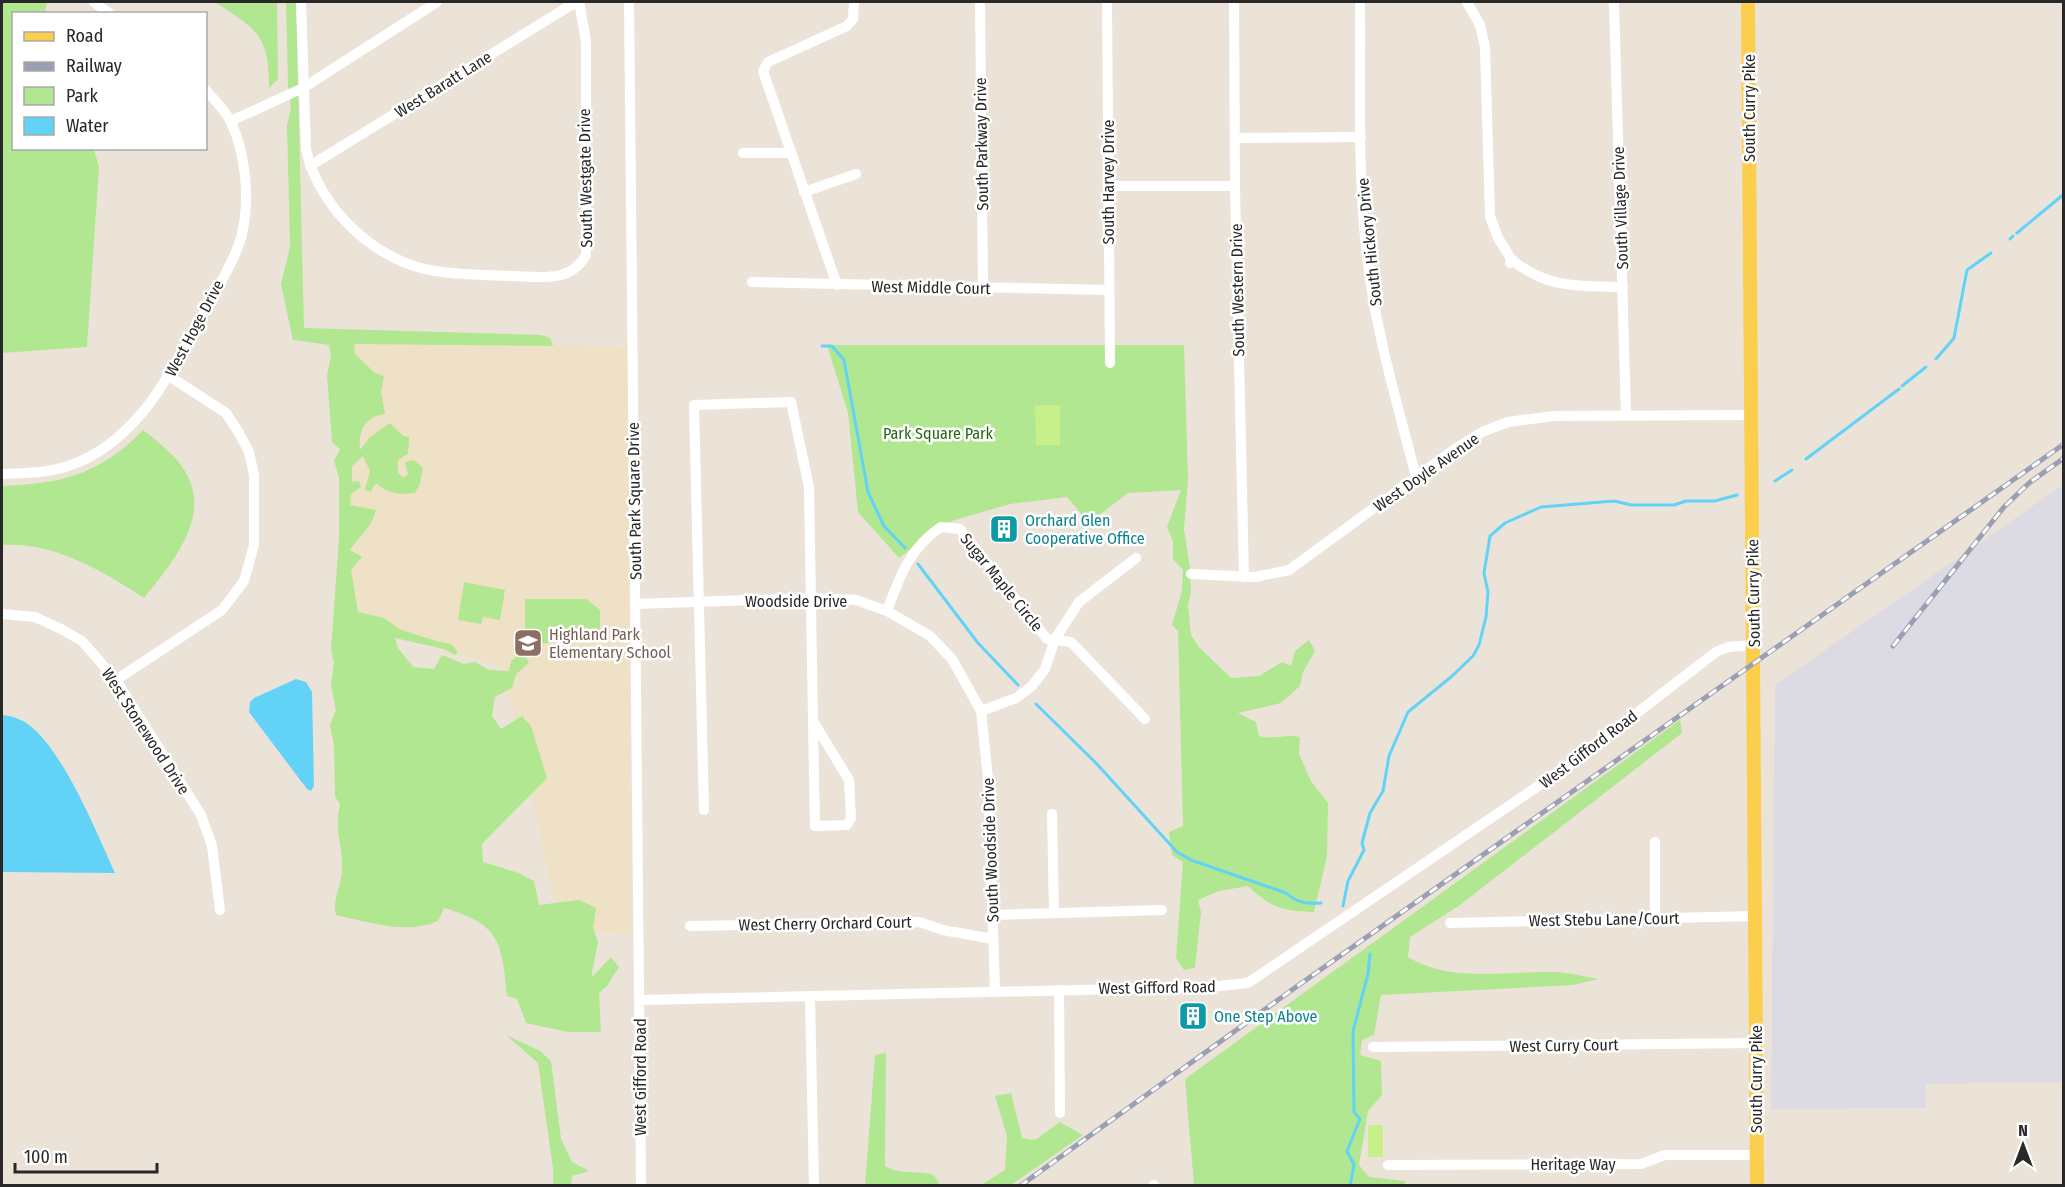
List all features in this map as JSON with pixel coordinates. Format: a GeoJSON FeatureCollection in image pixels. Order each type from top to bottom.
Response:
{"type":"FeatureCollection","features":[{"type":"Feature","properties":{"kind":"main road","name":"South Curry Pike"},"geometry":{"type":"LineString","coordinates":[[1748,2],[1757,916],[1757,1185]]}},
{"type":"Feature","properties":{"kind":"street"},"geometry":{"type":"LineString","coordinates":[[94,2],[107,12]]}},
{"type":"Feature","properties":{"kind":"street","name":"South Westgate Drive"},"geometry":{"type":"LineString","coordinates":[[301,2],[304,129],[310,166],[326,196],[359,235],[405,261],[434,271],[544,277],[568,274],[579,267],[586,255],[586,41],[578,2]]}},
{"type":"Feature","properties":{"kind":"street"},"geometry":{"type":"LineString","coordinates":[[231,121],[282,95],[303,88],[437,2]]}},
{"type":"Feature","properties":{"kind":"street","name":"West Baratt Lane"},"geometry":{"type":"LineString","coordinates":[[310,166],[578,2]]}},
{"type":"Feature","properties":{"kind":"street","name":"South Park Square Drive"},"geometry":{"type":"LineString","coordinates":[[629,2],[640,1000]]}},
{"type":"Feature","properties":{"kind":"street"},"geometry":{"type":"LineString","coordinates":[[837,285],[763,75],[763,67],[768,62],[847,26],[853,20],[854,2]]}},
{"type":"Feature","properties":{"kind":"street","name":"South Parkway Drive"},"geometry":{"type":"LineString","coordinates":[[980,2],[983,287]]}},
{"type":"Feature","properties":{"kind":"street","name":"South Harvey Drive"},"geometry":{"type":"LineString","coordinates":[[1107,2],[1110,363]]}},
{"type":"Feature","properties":{"kind":"street","name":"South Western Drive"},"geometry":{"type":"LineString","coordinates":[[1234,2],[1234,186],[1244,578]]}},
{"type":"Feature","properties":{"kind":"street","name":"South Hickory Drive"},"geometry":{"type":"LineString","coordinates":[[1360,2],[1363,206],[1370,285],[1416,477]]}},
{"type":"Feature","properties":{"kind":"street"},"geometry":{"type":"LineString","coordinates":[[1467,2],[1480,25],[1485,47],[1490,216],[1511,262],[1542,280],[1565,285],[1623,287]]}},
{"type":"Feature","properties":{"kind":"street","name":"South Village Drive"},"geometry":{"type":"LineString","coordinates":[[1614,2],[1626,415]]}},
{"type":"Feature","properties":{"kind":"street","name":"West Hoge Drive"},"geometry":{"type":"LineString","coordinates":[[2,474],[52,472],[100,451],[134,423],[169,376],[242,236],[246,181],[231,121],[207,91]]}},
{"type":"Feature","properties":{"kind":"street"},"geometry":{"type":"LineString","coordinates":[[1235,138],[1361,137]]}},
{"type":"Feature","properties":{"kind":"street"},"geometry":{"type":"LineString","coordinates":[[743,153],[790,153]]}},
{"type":"Feature","properties":{"kind":"street"},"geometry":{"type":"LineString","coordinates":[[804,192],[856,174]]}},
{"type":"Feature","properties":{"kind":"street"},"geometry":{"type":"LineString","coordinates":[[1108,186],[1234,186]]}},
{"type":"Feature","properties":{"kind":"street","name":"West Middle Court"},"geometry":{"type":"LineString","coordinates":[[752,282],[1109,290]]}},
{"type":"Feature","properties":{"kind":"street"},"geometry":{"type":"LineString","coordinates":[[116,680],[222,610],[244,581],[254,545],[254,475],[244,442],[226,412],[169,376]]}},
{"type":"Feature","properties":{"kind":"street"},"geometry":{"type":"LineString","coordinates":[[704,810],[694,405],[791,402],[809,487],[812,598],[813,721],[815,826],[847,825],[850,818],[849,780],[813,721]]}},
{"type":"Feature","properties":{"kind":"street","name":"West Doyle Avenue"},"geometry":{"type":"LineString","coordinates":[[1191,574],[1244,578],[1279,574],[1301,563],[1416,477],[1482,432],[1508,422],[1536,417],[1751,415]]}},
{"type":"Feature","properties":{"kind":"street","name":"Sugar Maple Circle"},"geometry":{"type":"LineString","coordinates":[[887,611],[903,566],[917,548],[941,527],[960,529],[1047,639],[1055,639]]}},
{"type":"Feature","properties":{"kind":"street"},"geometry":{"type":"LineString","coordinates":[[981,711],[1016,698],[1032,686],[1045,669],[1055,639],[1079,602],[1136,558]]}},
{"type":"Feature","properties":{"kind":"street","name":"Woodside Drive"},"geometry":{"type":"LineString","coordinates":[[635,604],[812,598],[856,600],[887,611],[930,636],[952,659],[981,711]]}},
{"type":"Feature","properties":{"kind":"street","name":"West Stonewood Drive"},"geometry":{"type":"LineString","coordinates":[[2,614],[35,617],[61,628],[82,641],[116,680],[201,815],[212,846],[220,910]]}},
{"type":"Feature","properties":{"kind":"street"},"geometry":{"type":"LineString","coordinates":[[1055,639],[1071,642],[1145,719]]}},
{"type":"Feature","properties":{"kind":"street","name":"West Gifford Road"},"geometry":{"type":"LineString","coordinates":[[640,1185],[640,1000],[995,990],[1209,987],[1248,983],[1572,763],[1716,652],[1728,647],[1753,645]]}},
{"type":"Feature","properties":{"kind":"street","name":"South Woodside Drive"},"geometry":{"type":"LineString","coordinates":[[981,711],[988,778],[995,990]]}},
{"type":"Feature","properties":{"kind":"street"},"geometry":{"type":"LineString","coordinates":[[1052,814],[1054,913]]}},
{"type":"Feature","properties":{"kind":"street"},"geometry":{"type":"LineString","coordinates":[[1655,842],[1655,918]]}},
{"type":"Feature","properties":{"kind":"street"},"geometry":{"type":"LineString","coordinates":[[992,915],[1162,909]]}},
{"type":"Feature","properties":{"kind":"street","name":"West Stebu Lane/Court"},"geometry":{"type":"LineString","coordinates":[[1450,923],[1757,916]]}},
{"type":"Feature","properties":{"kind":"street","name":"West Cherry Orchard Court"},"geometry":{"type":"LineString","coordinates":[[690,926],[919,921],[951,932],[993,939]]}},
{"type":"Feature","properties":{"kind":"street"},"geometry":{"type":"LineString","coordinates":[[1059,990],[1059,1113]]}},
{"type":"Feature","properties":{"kind":"street"},"geometry":{"type":"LineString","coordinates":[[810,996],[814,1185]]}},
{"type":"Feature","properties":{"kind":"street","name":"West Curry Court"},"geometry":{"type":"LineString","coordinates":[[1372,1047],[1756,1043]]}},
{"type":"Feature","properties":{"kind":"street","name":"Heritage Way"},"geometry":{"type":"LineString","coordinates":[[1388,1165],[1641,1164],[1665,1155],[1756,1155]]}},
{"type":"Feature","properties":{"kind":"shaded area","name":"Highland Park Elementary School"},"geometry":{"type":"Polygon","coordinates":[[[350,339],[628,347],[631,934],[562,932],[503,668],[350,618],[350,339]]]}},
{"type":"Feature","properties":{"kind":"shaded area"},"geometry":{"type":"Polygon","coordinates":[[[2063,485],[2063,1082],[1926,1084],[1926,1108],[1771,1109],[1775,685],[2063,485]]]}},
{"type":"Feature","properties":{"kind":"green space"},"geometry":{"type":"Polygon","coordinates":[[[2,2],[47,2],[45,12],[12,12],[12,150],[94,150],[99,167],[87,347],[2,353],[2,2]]]}},
{"type":"Feature","properties":{"kind":"green space"},"geometry":{"type":"Polygon","coordinates":[[[215,2],[277,2],[278,79],[269,88],[266,56],[258,35],[251,27],[215,2]]]}},
{"type":"Feature","properties":{"kind":"green space"},"geometry":{"type":"Polygon","coordinates":[[[286,2],[296,2],[304,328],[541,335],[550,338],[553,346],[354,344],[355,354],[375,373],[384,376],[381,392],[385,414],[372,418],[364,426],[360,436],[360,450],[370,437],[390,423],[403,436],[409,437],[408,454],[398,460],[398,473],[404,478],[408,474],[405,462],[414,460],[423,468],[420,484],[415,493],[404,494],[389,492],[376,483],[370,492],[365,489],[370,471],[363,456],[352,466],[352,482],[359,481],[361,487],[351,494],[350,505],[376,510],[369,526],[350,550],[362,557],[351,570],[358,612],[384,618],[399,629],[451,644],[458,652],[455,655],[444,649],[395,638],[398,648],[413,667],[434,669],[442,655],[464,664],[475,662],[489,670],[509,671],[511,661],[523,652],[529,663],[516,674],[512,688],[495,697],[492,716],[501,729],[522,716],[531,726],[547,778],[482,844],[483,862],[519,873],[534,881],[539,905],[579,900],[596,908],[593,928],[598,942],[591,978],[611,957],[619,967],[607,986],[599,993],[601,1032],[568,1032],[526,1023],[517,999],[507,996],[503,962],[495,938],[477,921],[463,914],[444,908],[438,921],[413,927],[374,924],[336,915],[335,904],[342,863],[338,831],[340,805],[335,796],[334,745],[330,725],[336,710],[331,686],[334,662],[331,650],[339,537],[339,478],[334,461],[340,449],[332,442],[327,376],[331,356],[329,345],[293,340],[281,284],[290,247],[287,126],[291,107],[288,86],[286,2]]]}},
{"type":"Feature","properties":{"kind":"green space","name":"Park Square Park"},"geometry":{"type":"Polygon","coordinates":[[[827,345],[1184,345],[1188,481],[1184,529],[1190,568],[1191,593],[1188,605],[1191,635],[1199,647],[1231,678],[1259,676],[1282,662],[1291,666],[1295,651],[1309,640],[1315,651],[1303,672],[1300,686],[1281,703],[1238,713],[1256,722],[1259,736],[1300,737],[1299,754],[1311,781],[1328,803],[1327,856],[1314,912],[1278,907],[1248,886],[1219,891],[1198,900],[1201,912],[1195,968],[1184,970],[1176,958],[1183,862],[1172,855],[1169,832],[1183,826],[1178,631],[1172,625],[1182,591],[1183,570],[1173,559],[1173,541],[1167,527],[1181,490],[1128,493],[1089,523],[1067,497],[1010,504],[945,523],[899,558],[858,512],[848,413],[827,345]]]}},
{"type":"Feature","properties":{"kind":"green space"},"geometry":{"type":"Polygon","coordinates":[[[1035,405],[1060,405],[1060,445],[1036,445],[1035,405]]]}},
{"type":"Feature","properties":{"kind":"green space"},"geometry":{"type":"Polygon","coordinates":[[[143,430],[178,461],[186,473],[193,490],[194,507],[185,540],[166,570],[144,598],[94,568],[59,553],[21,545],[2,545],[2,486],[43,483],[79,474],[112,457],[143,430]]]}},
{"type":"Feature","properties":{"kind":"green space"},"geometry":{"type":"Polygon","coordinates":[[[464,582],[505,590],[500,620],[483,617],[481,624],[458,620],[464,582]]]}},
{"type":"Feature","properties":{"kind":"green space"},"geometry":{"type":"Polygon","coordinates":[[[525,599],[586,599],[600,610],[600,635],[592,635],[587,628],[553,632],[553,643],[525,644],[525,599]]]}},
{"type":"Feature","properties":{"kind":"green space"},"geometry":{"type":"Polygon","coordinates":[[[1680,720],[1682,733],[1460,905],[1410,937],[1408,957],[1442,970],[1478,974],[1558,972],[1598,979],[1573,985],[1381,995],[1374,1035],[1362,1040],[1360,1055],[1381,1061],[1382,1095],[1368,1111],[1359,1165],[1369,1177],[1405,1181],[1405,1185],[1194,1185],[1185,1079],[1680,720]]]}},
{"type":"Feature","properties":{"kind":"green space"},"geometry":{"type":"Polygon","coordinates":[[[506,1035],[540,1051],[551,1061],[561,1139],[572,1162],[589,1171],[572,1176],[571,1185],[553,1185],[553,1168],[538,1063],[506,1035]]]}},
{"type":"Feature","properties":{"kind":"green space"},"geometry":{"type":"Polygon","coordinates":[[[886,1053],[885,1166],[891,1169],[934,1175],[940,1185],[865,1185],[875,1055],[886,1053]]]}},
{"type":"Feature","properties":{"kind":"green space"},"geometry":{"type":"Polygon","coordinates":[[[1011,1093],[1022,1138],[1035,1140],[1060,1122],[1083,1135],[1011,1185],[981,1185],[1005,1170],[1007,1136],[995,1096],[1011,1093]]]}},
{"type":"Feature","properties":{"kind":"green space"},"geometry":{"type":"Polygon","coordinates":[[[1368,1125],[1383,1125],[1383,1157],[1368,1157],[1368,1125]]]}},
{"type":"Feature","properties":{"kind":"water"},"geometry":{"type":"Polygon","coordinates":[[[296,679],[306,682],[312,692],[314,786],[311,791],[307,789],[249,712],[250,702],[254,698],[296,679]]]}},
{"type":"Feature","properties":{"kind":"water"},"geometry":{"type":"Polygon","coordinates":[[[2,715],[28,724],[47,743],[70,778],[115,873],[2,872],[2,715]]]}},
{"type":"Feature","properties":{"kind":"waterway"},"geometry":{"type":"LineString","coordinates":[[2017,233],[2064,194]]}},
{"type":"Feature","properties":{"kind":"waterway"},"geometry":{"type":"LineString","coordinates":[[2010,239],[2013,236]]}},
{"type":"Feature","properties":{"kind":"waterway"},"geometry":{"type":"LineString","coordinates":[[1936,359],[1954,338],[1967,270],[1991,253]]}},
{"type":"Feature","properties":{"kind":"waterway"},"geometry":{"type":"LineString","coordinates":[[822,346],[832,346],[844,360],[868,492],[884,526],[905,548]]}},
{"type":"Feature","properties":{"kind":"waterway"},"geometry":{"type":"LineString","coordinates":[[1902,386],[1926,367]]}},
{"type":"Feature","properties":{"kind":"waterway"},"geometry":{"type":"LineString","coordinates":[[1806,459],[1899,389]]}},
{"type":"Feature","properties":{"kind":"waterway"},"geometry":{"type":"LineString","coordinates":[[1775,481],[1792,470]]}},
{"type":"Feature","properties":{"kind":"waterway"},"geometry":{"type":"LineString","coordinates":[[1343,906],[1348,881],[1364,850],[1362,843],[1370,813],[1383,791],[1389,756],[1408,712],[1451,677],[1473,656],[1479,645],[1486,617],[1488,592],[1484,573],[1490,536],[1505,523],[1541,507],[1614,501],[1631,505],[1674,505],[1686,501],[1715,501],[1737,495]]}},
{"type":"Feature","properties":{"kind":"waterway"},"geometry":{"type":"LineString","coordinates":[[918,564],[978,643],[1018,685]]}},
{"type":"Feature","properties":{"kind":"waterway"},"geometry":{"type":"LineString","coordinates":[[1036,704],[1096,763],[1177,852],[1191,860],[1286,893],[1298,901],[1321,903]]}},
{"type":"Feature","properties":{"kind":"waterway"},"geometry":{"type":"LineString","coordinates":[[1350,1186],[1354,1165],[1347,1151],[1360,1119],[1354,1112],[1353,1031],[1368,974],[1370,954]]}},
{"type":"Feature","properties":{"kind":"railway"},"geometry":{"type":"LineString","coordinates":[[1020,1186],[1296,987],[2064,444]]}},
{"type":"Feature","properties":{"kind":"railway"},"geometry":{"type":"LineString","coordinates":[[1893,646],[2004,507],[2029,483],[2064,458]]}},
{"type":"Feature","properties":{"kind":"place","name":"Orchard Glen Cooperative Office"},"geometry":{"type":"Point","coordinates":[1004,529]}},
{"type":"Feature","properties":{"kind":"place","name":"Highland Park Elementary School"},"geometry":{"type":"Point","coordinates":[528,643]}},
{"type":"Feature","properties":{"kind":"place","name":"One Step Above"},"geometry":{"type":"Point","coordinates":[1193,1016]}}]}
